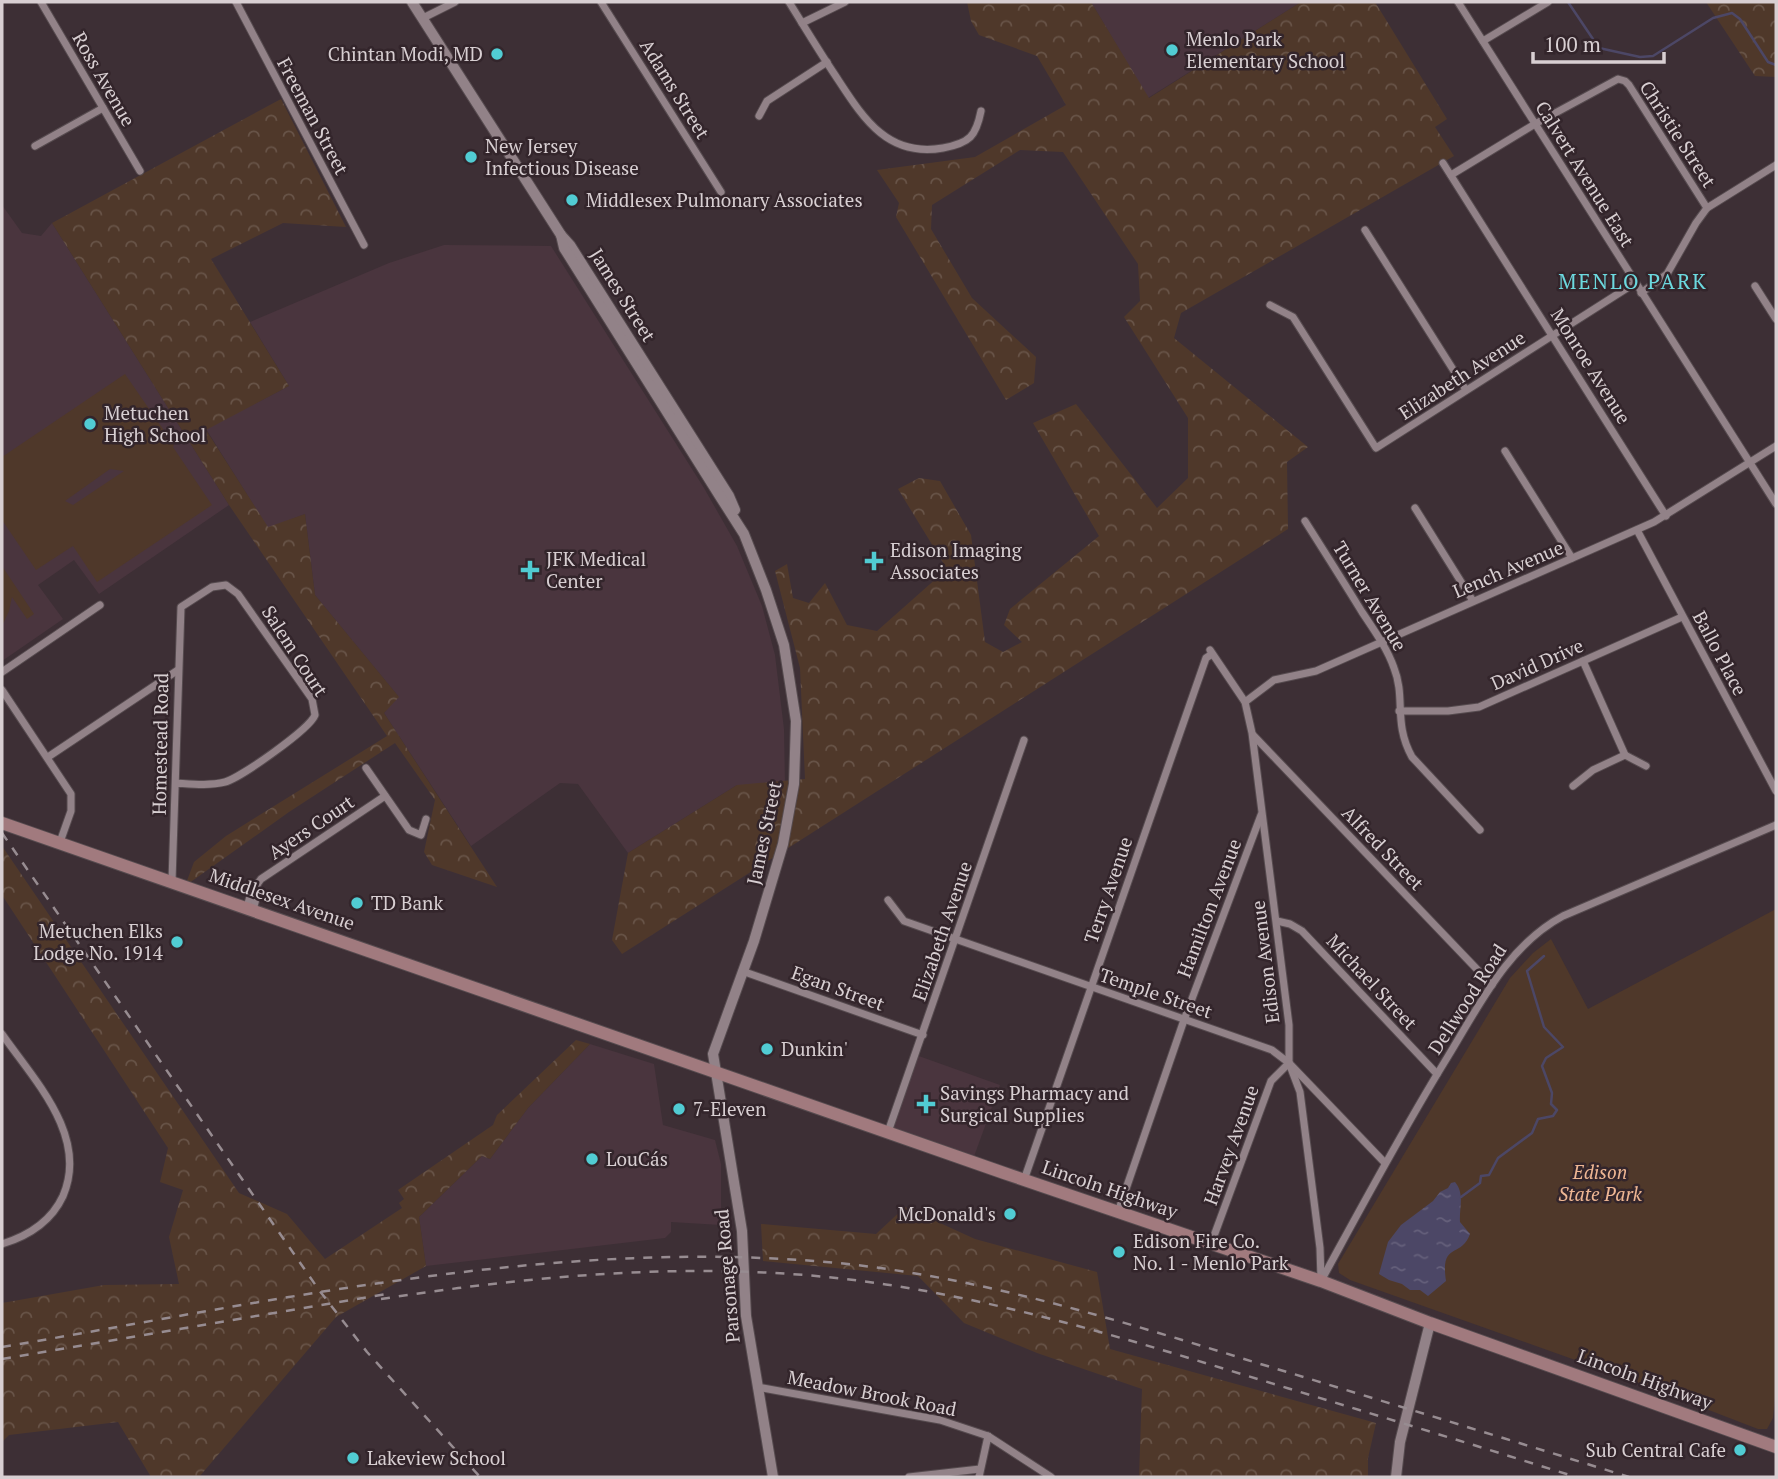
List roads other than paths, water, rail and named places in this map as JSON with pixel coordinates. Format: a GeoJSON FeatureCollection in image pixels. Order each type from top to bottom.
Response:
{"type":"FeatureCollection","features":[{"type":"Feature","properties":{"kind":"main road","name":"Middlesex Avenue"},"geometry":{"type":"LineString","coordinates":[[2,823],[549,1013]]}},
{"type":"Feature","properties":{"kind":"main road","name":"Lincoln Highway"},"geometry":{"type":"LineString","coordinates":[[549,1013],[1321,1281],[1776,1447]]}},
{"type":"Feature","properties":{"kind":"street","name":"Ross Avenue"},"geometry":{"type":"LineString","coordinates":[[41,2],[140,171]]}},
{"type":"Feature","properties":{"kind":"street","name":"Freeman Street"},"geometry":{"type":"LineString","coordinates":[[236,2],[364,245]]}},
{"type":"Feature","properties":{"kind":"street","name":"James Street"},"geometry":{"type":"LineString","coordinates":[[412,2],[729,496],[757,564],[784,645],[796,720],[794,784],[789,818],[767,901],[713,1054],[715,1072]]}},
{"type":"Feature","properties":{"kind":"street"},"geometry":{"type":"LineString","coordinates":[[423,18],[454,2]]}},
{"type":"Feature","properties":{"kind":"street","name":"Adams Street"},"geometry":{"type":"LineString","coordinates":[[601,2],[721,192]]}},
{"type":"Feature","properties":{"kind":"street"},"geometry":{"type":"LineString","coordinates":[[789,2],[866,122],[878,132],[901,145],[922,150],[945,148],[961,144],[972,137],[977,130],[981,111]]}},
{"type":"Feature","properties":{"kind":"street"},"geometry":{"type":"LineString","coordinates":[[802,23],[845,2]]}},
{"type":"Feature","properties":{"kind":"street","name":"Calvert Avenue East"},"geometry":{"type":"LineString","coordinates":[[1458,2],[1776,504]]}},
{"type":"Feature","properties":{"kind":"street"},"geometry":{"type":"LineString","coordinates":[[1483,41],[1548,2]]}},
{"type":"Feature","properties":{"kind":"street"},"geometry":{"type":"LineString","coordinates":[[759,116],[767,101],[827,62]]}},
{"type":"Feature","properties":{"kind":"street","name":"Christie Street"},"geometry":{"type":"LineString","coordinates":[[1535,124],[1613,79],[1622,79],[1707,208]]}},
{"type":"Feature","properties":{"kind":"street"},"geometry":{"type":"LineString","coordinates":[[35,146],[103,108]]}},
{"type":"Feature","properties":{"kind":"street"},"geometry":{"type":"LineString","coordinates":[[1451,175],[1535,124]]}},
{"type":"Feature","properties":{"kind":"street","name":"Monroe Avenue"},"geometry":{"type":"LineString","coordinates":[[1443,163],[1666,516]]}},
{"type":"Feature","properties":{"kind":"street"},"geometry":{"type":"LineString","coordinates":[[1641,293],[1667,274],[1707,208],[1776,165]]}},
{"type":"Feature","properties":{"kind":"street"},"geometry":{"type":"LineString","coordinates":[[1365,230],[1466,390]]}},
{"type":"Feature","properties":{"kind":"street","name":"Elizabeth Avenue"},"geometry":{"type":"LineString","coordinates":[[1270,305],[1293,317],[1376,449],[1635,284]]}},
{"type":"Feature","properties":{"kind":"street"},"geometry":{"type":"LineString","coordinates":[[1755,286],[1776,319]]}},
{"type":"Feature","properties":{"kind":"street","name":"Lench Avenue"},"geometry":{"type":"LineString","coordinates":[[1245,702],[1274,680],[1316,671],[1637,530],[1666,516],[1776,446]]}},
{"type":"Feature","properties":{"kind":"street"},"geometry":{"type":"LineString","coordinates":[[1505,451],[1572,558]]}},
{"type":"Feature","properties":{"kind":"street"},"geometry":{"type":"LineString","coordinates":[[1415,508],[1474,601]]}},
{"type":"Feature","properties":{"kind":"street","name":"Turner Avenue"},"geometry":{"type":"LineString","coordinates":[[1305,521],[1381,642],[1398,678],[1403,736],[1412,757],[1480,830]]}},
{"type":"Feature","properties":{"kind":"street","name":"Ballo Place"},"geometry":{"type":"LineString","coordinates":[[1637,530],[1776,791]]}},
{"type":"Feature","properties":{"kind":"street","name":"Salem Court"},"geometry":{"type":"LineString","coordinates":[[176,783],[212,785],[230,781],[305,730],[315,715],[312,699],[233,588],[220,585],[212,587],[181,607]]}},
{"type":"Feature","properties":{"kind":"street"},"geometry":{"type":"LineString","coordinates":[[2,672],[100,605]]}},
{"type":"Feature","properties":{"kind":"street","name":"Homestead Road"},"geometry":{"type":"LineString","coordinates":[[172,881],[181,607]]}},
{"type":"Feature","properties":{"kind":"street","name":"David Drive"},"geometry":{"type":"LineString","coordinates":[[1399,711],[1448,711],[1479,707],[1682,617]]}},
{"type":"Feature","properties":{"kind":"street","name":"Edison Avenue"},"geometry":{"type":"LineString","coordinates":[[1211,652],[1245,702],[1252,733],[1289,1025],[1289,1063],[1300,1091],[1320,1248],[1321,1281]]}},
{"type":"Feature","properties":{"kind":"street","name":"Terry Avenue"},"geometry":{"type":"LineString","coordinates":[[1024,1180],[1206,658],[1211,652]]}},
{"type":"Feature","properties":{"kind":"street"},"geometry":{"type":"LineString","coordinates":[[1584,661],[1625,755],[1646,766]]}},
{"type":"Feature","properties":{"kind":"street"},"geometry":{"type":"LineString","coordinates":[[48,757],[178,670]]}},
{"type":"Feature","properties":{"kind":"street"},"geometry":{"type":"LineString","coordinates":[[2,690],[68,786],[72,802],[60,842]]}},
{"type":"Feature","properties":{"kind":"street","name":"Alfred Street"},"geometry":{"type":"LineString","coordinates":[[1252,733],[1492,985]]}},
{"type":"Feature","properties":{"kind":"street","name":"Elizabeth Avenue"},"geometry":{"type":"LineString","coordinates":[[888,1132],[1024,740]]}},
{"type":"Feature","properties":{"kind":"street"},"geometry":{"type":"LineString","coordinates":[[1573,786],[1593,770],[1625,755]]}},
{"type":"Feature","properties":{"kind":"street"},"geometry":{"type":"LineString","coordinates":[[366,768],[409,830],[421,835],[426,819]]}},
{"type":"Feature","properties":{"kind":"street","name":"Ayers Court"},"geometry":{"type":"LineString","coordinates":[[250,909],[251,893],[261,879],[385,796]]}},
{"type":"Feature","properties":{"kind":"street","name":"Hamilton Avenue"},"geometry":{"type":"LineString","coordinates":[[1118,1212],[1184,1020],[1262,815]]}},
{"type":"Feature","properties":{"kind":"street","name":"Dellwood Road"},"geometry":{"type":"LineString","coordinates":[[1321,1281],[1437,1074],[1492,985],[1526,942],[1549,923],[1776,825]]}},
{"type":"Feature","properties":{"kind":"street","name":"Temple Street"},"geometry":{"type":"LineString","coordinates":[[888,900],[904,921],[1272,1050],[1289,1063],[1385,1163]]}},
{"type":"Feature","properties":{"kind":"street","name":"Michael Street"},"geometry":{"type":"LineString","coordinates":[[1277,921],[1302,931],[1437,1074]]}},
{"type":"Feature","properties":{"kind":"street","name":"Egan Street"},"geometry":{"type":"LineString","coordinates":[[742,971],[923,1035]]}},
{"type":"Feature","properties":{"kind":"street"},"geometry":{"type":"LineString","coordinates":[[2,1034],[53,1109],[64,1130],[71,1160],[65,1190],[58,1206],[32,1231],[19,1239],[2,1244]]}},
{"type":"Feature","properties":{"kind":"street","name":"Harvey Avenue"},"geometry":{"type":"LineString","coordinates":[[1212,1244],[1271,1081],[1289,1063]]}},
{"type":"Feature","properties":{"kind":"street","name":"Parsonage Road"},"geometry":{"type":"LineString","coordinates":[[715,1072],[743,1231],[746,1316],[773,1477]]}},
{"type":"Feature","properties":{"kind":"street"},"geometry":{"type":"LineString","coordinates":[[1396,1477],[1409,1402],[1430,1322]]}},
{"type":"Feature","properties":{"kind":"street","name":"Meadow Brook Road"},"geometry":{"type":"LineString","coordinates":[[757,1387],[940,1420],[988,1436],[1051,1477]]}},
{"type":"Feature","properties":{"kind":"street"},"geometry":{"type":"LineString","coordinates":[[909,1477],[980,1473],[988,1436]]}},
{"type":"Feature","properties":{"kind":"water"},"geometry":{"type":"Polygon","coordinates":[[[1455,1182],[1461,1196],[1460,1222],[1470,1234],[1466,1242],[1446,1260],[1446,1281],[1428,1296],[1420,1290],[1410,1290],[1379,1274],[1388,1242],[1401,1225],[1455,1182]]]}},
{"type":"Feature","properties":{"kind":"waterway"},"geometry":{"type":"LineString","coordinates":[[1568,2],[1599,48],[1640,57],[1653,56],[1713,18],[1732,13],[1740,19],[1768,62],[1776,65]]}},
{"type":"Feature","properties":{"kind":"waterway"},"geometry":{"type":"LineString","coordinates":[[1461,1197],[1480,1183],[1481,1176],[1489,1175],[1498,1158],[1532,1133],[1538,1119],[1553,1116],[1557,1110],[1551,1104],[1552,1093],[1542,1066],[1546,1058],[1563,1047],[1544,1027],[1527,971],[1544,956]]}},
{"type":"Feature","properties":{"kind":"railway"},"geometry":{"type":"LineString","coordinates":[[2,833],[319,1290],[367,1352],[480,1477]]}},
{"type":"Feature","properties":{"kind":"railway"},"geometry":{"type":"LineString","coordinates":[[2,1347],[305,1294],[508,1267],[610,1259],[712,1257],[814,1261],[926,1275],[1037,1299],[1200,1345],[1629,1477]]}},
{"type":"Feature","properties":{"kind":"railway"},"geometry":{"type":"LineString","coordinates":[[381,1299],[489,1284],[653,1272],[762,1272],[870,1282],[978,1301],[1084,1328],[1576,1477]]}},
{"type":"Feature","properties":{"kind":"railway"},"geometry":{"type":"LineString","coordinates":[[2,1359],[392,1293]]}},
{"type":"Feature","properties":{"kind":"place","name":"Menlo Park Elementary School"},"geometry":{"type":"Point","coordinates":[1172,50]}},
{"type":"Feature","properties":{"kind":"place","name":"Chintan Modi, MD"},"geometry":{"type":"Point","coordinates":[497,54]}},
{"type":"Feature","properties":{"kind":"place","name":"New Jersey Infectious Disease"},"geometry":{"type":"Point","coordinates":[471,157]}},
{"type":"Feature","properties":{"kind":"place","name":"Middlesex Pulmonary Associates"},"geometry":{"type":"Point","coordinates":[572,200]}},
{"type":"Feature","properties":{"kind":"place","name":"Metuchen High School"},"geometry":{"type":"Point","coordinates":[90,424]}},
{"type":"Feature","properties":{"kind":"place","name":"Edison Imaging Associates"},"geometry":{"type":"Point","coordinates":[874,561]}},
{"type":"Feature","properties":{"kind":"place","name":"JFK Medical Center"},"geometry":{"type":"Point","coordinates":[530,570]}},
{"type":"Feature","properties":{"kind":"place","name":"TD Bank"},"geometry":{"type":"Point","coordinates":[357,903]}},
{"type":"Feature","properties":{"kind":"place","name":"Metuchen Elks Lodge No. 1914"},"geometry":{"type":"Point","coordinates":[177,942]}},
{"type":"Feature","properties":{"kind":"place","name":"Dunkin'"},"geometry":{"type":"Point","coordinates":[767,1049]}},
{"type":"Feature","properties":{"kind":"place","name":"Savings Pharmacy and Surgical Supplies"},"geometry":{"type":"Point","coordinates":[926,1104]}},
{"type":"Feature","properties":{"kind":"place","name":"7-Eleven"},"geometry":{"type":"Point","coordinates":[679,1109]}},
{"type":"Feature","properties":{"kind":"place","name":"LouCás"},"geometry":{"type":"Point","coordinates":[592,1159]}},
{"type":"Feature","properties":{"kind":"place","name":"McDonald's"},"geometry":{"type":"Point","coordinates":[1010,1214]}},
{"type":"Feature","properties":{"kind":"place","name":"Edison Fire Co. No. 1 - Menlo Park"},"geometry":{"type":"Point","coordinates":[1119,1252]}},
{"type":"Feature","properties":{"kind":"place","name":"Sub Central Cafe"},"geometry":{"type":"Point","coordinates":[1740,1450]}},
{"type":"Feature","properties":{"kind":"place","name":"Lakeview School"},"geometry":{"type":"Point","coordinates":[353,1458]}},
{"type":"Feature","properties":{"kind":"district","name":"MENLO PARK"},"geometry":{"type":"Point","coordinates":[1633,282]}},
{"type":"Feature","properties":{"kind":"park label","name":"Edison State Park"},"geometry":{"type":"Point","coordinates":[1600,1183]}}]}
